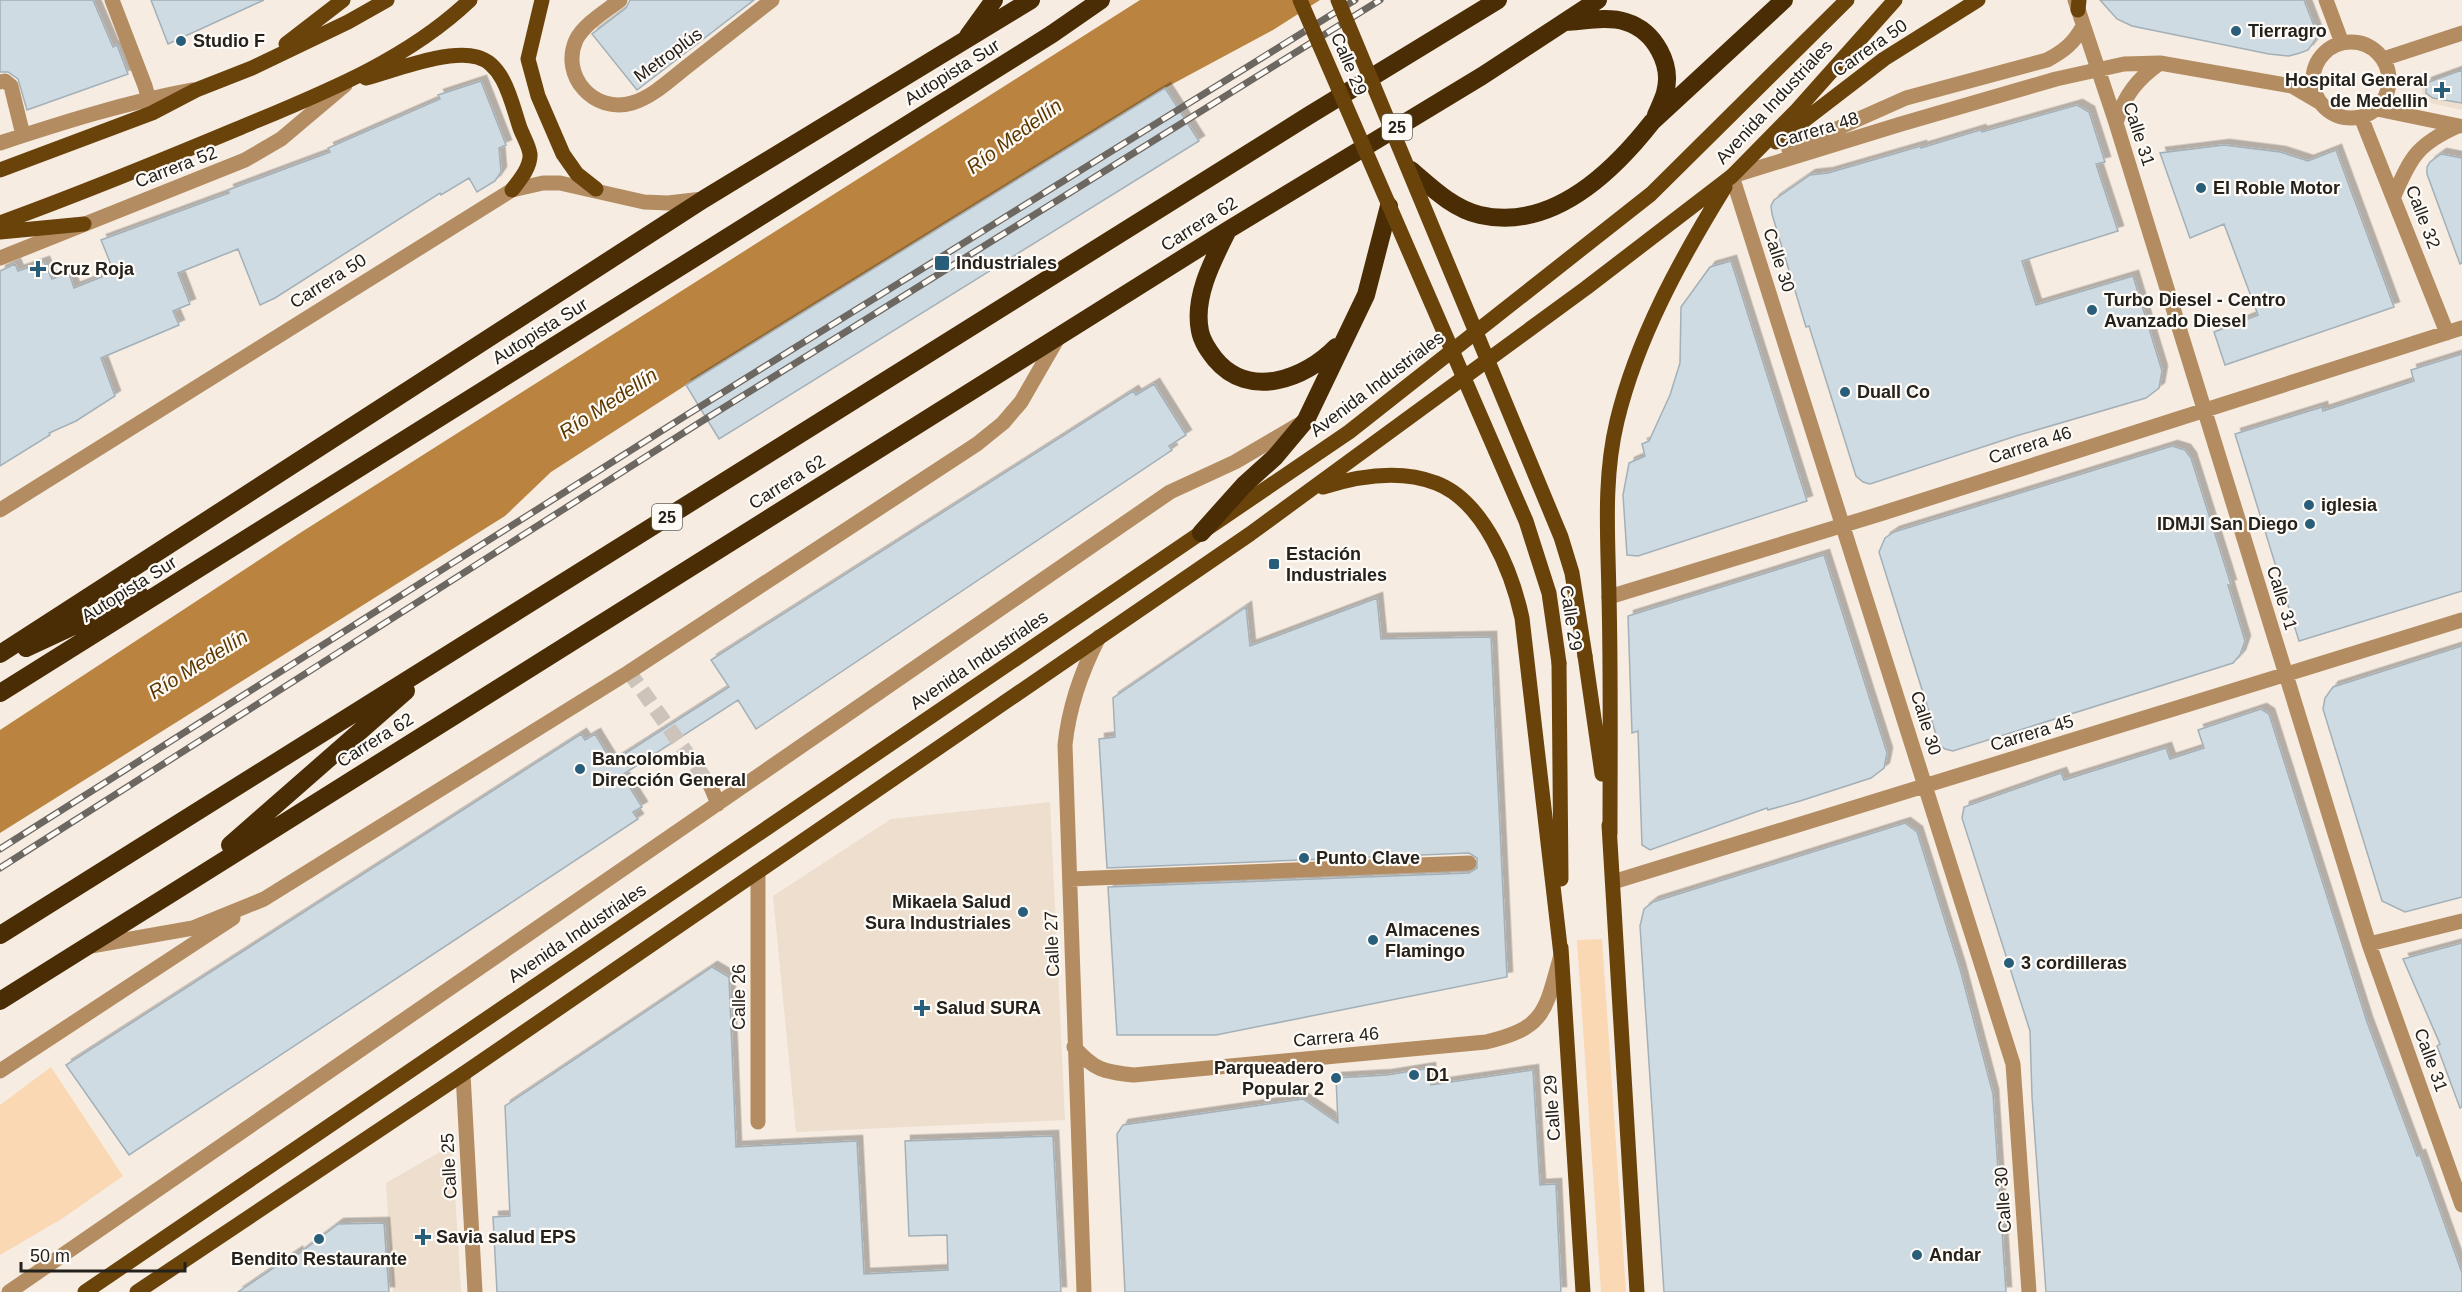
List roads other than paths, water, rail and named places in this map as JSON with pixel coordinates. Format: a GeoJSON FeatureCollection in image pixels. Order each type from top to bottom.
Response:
{"type":"FeatureCollection","features":[{"type":"Feature","properties":{"kind":"highway"},"geometry":{"type":"LineString","coordinates":[[963,42],[994,0]]}},
{"type":"Feature","properties":{"kind":"highway","name":"Autopista Sur"},"geometry":{"type":"LineString","coordinates":[[0,654],[704,199],[1031,0]]}},
{"type":"Feature","properties":{"kind":"highway","name":"Autopista Sur"},"geometry":{"type":"LineString","coordinates":[[0,693],[1052,34],[1101,0]]}},
{"type":"Feature","properties":{"kind":"highway","name":"Carrera 62"},"geometry":{"type":"LineString","coordinates":[[0,935],[1298,122],[1498,0]]}},
{"type":"Feature","properties":{"kind":"highway","name":"Carrera 62"},"geometry":{"type":"LineString","coordinates":[[0,1001],[1228,230],[1482,76],[1598,0]]}},
{"type":"Feature","properties":{"kind":"highway"},"geometry":{"type":"LineString","coordinates":[[1411,170],[1450,202],[1479,215],[1509,218],[1560,205],[1584,190],[1639,138],[1652,122],[1784,0]]}},
{"type":"Feature","properties":{"kind":"highway"},"geometry":{"type":"LineString","coordinates":[[1565,22],[1608,20],[1627,22],[1647,34],[1661,52],[1667,74],[1665,94],[1652,122]]}},
{"type":"Feature","properties":{"kind":"highway"},"geometry":{"type":"LineString","coordinates":[[1201,532],[1244,485],[1275,457],[1306,420],[1366,295],[1387,213]]}},
{"type":"Feature","properties":{"kind":"highway"},"geometry":{"type":"LineString","coordinates":[[1228,230],[1213,261],[1198,309],[1200,332],[1207,349],[1223,368],[1245,380],[1265,382],[1287,379],[1308,370],[1344,340]]}},
{"type":"Feature","properties":{"kind":"highway"},"geometry":{"type":"LineString","coordinates":[[0,660],[215,560]]}},
{"type":"Feature","properties":{"kind":"highway"},"geometry":{"type":"LineString","coordinates":[[189,882],[448,654]]}},
{"type":"Feature","properties":{"kind":"main road"},"geometry":{"type":"LineString","coordinates":[[252,68],[343,0]]}},
{"type":"Feature","properties":{"kind":"main road"},"geometry":{"type":"LineString","coordinates":[[0,170],[150,106],[252,68],[348,22],[387,0]]}},
{"type":"Feature","properties":{"kind":"main road"},"geometry":{"type":"LineString","coordinates":[[542,0],[528,59],[538,96],[563,154],[577,174],[596,189]]}},
{"type":"Feature","properties":{"kind":"main road","name":"Calle 29"},"geometry":{"type":"LineString","coordinates":[[1300,0],[1387,213],[1526,521],[1549,593],[1559,663],[1561,955],[1583,1292]]}},
{"type":"Feature","properties":{"kind":"main road","name":"Calle 29"},"geometry":{"type":"LineString","coordinates":[[1338,0],[1411,170],[1561,537],[1574,583],[1610,834],[1637,1292]]}},
{"type":"Feature","properties":{"kind":"main road","name":"Avenida Industriales"},"geometry":{"type":"LineString","coordinates":[[85,1292],[1349,432],[1651,194],[1847,0]]}},
{"type":"Feature","properties":{"kind":"main road","name":"Avenida Industriales"},"geometry":{"type":"LineString","coordinates":[[137,1292],[464,1074],[1309,492],[1680,219],[1732,176],[1797,110],[1894,0]]}},
{"type":"Feature","properties":{"kind":"main road","name":"Carrera 50"},"geometry":{"type":"LineString","coordinates":[[1732,176],[1884,59],[1978,0]]}},
{"type":"Feature","properties":{"kind":"main road","name":"Carrera 52"},"geometry":{"type":"LineString","coordinates":[[0,223],[106,184],[348,82],[468,3]]}},
{"type":"Feature","properties":{"kind":"main road"},"geometry":{"type":"LineString","coordinates":[[348,82],[448,56],[480,57],[492,64],[505,84],[530,155],[523,176],[512,190]]}},
{"type":"Feature","properties":{"kind":"main road"},"geometry":{"type":"LineString","coordinates":[[1610,834],[1607,494],[1616,423],[1628,378],[1682,262],[1732,176]]}},
{"type":"Feature","properties":{"kind":"main road"},"geometry":{"type":"LineString","coordinates":[[0,232],[84,224]]}},
{"type":"Feature","properties":{"kind":"main road"},"geometry":{"type":"LineString","coordinates":[[1309,492],[1347,480],[1372,476],[1404,476],[1435,482],[1458,496],[1476,515],[1498,548],[1510,573],[1522,618],[1561,955]]}},
{"type":"Feature","properties":{"kind":"street"},"geometry":{"type":"LineString","coordinates":[[0,143],[23,135],[150,106],[112,0]]}},
{"type":"Feature","properties":{"kind":"street","name":"Metroplús"},"geometry":{"type":"LineString","coordinates":[[620,0],[587,26],[577,38],[572,53],[572,68],[579,83],[589,95],[601,102],[616,106],[632,103],[661,87],[772,0]]}},
{"type":"Feature","properties":{"kind":"street"},"geometry":{"type":"LineString","coordinates":[[2326,0],[2342,44]]}},
{"type":"Feature","properties":{"kind":"street","name":"Calle 31"},"geometry":{"type":"LineString","coordinates":[[2077,3],[2369,944],[2462,1205]]}},
{"type":"Feature","properties":{"kind":"street","name":"Carrera 48"},"geometry":{"type":"LineString","coordinates":[[1732,176],[1906,98],[2046,60],[2064,51],[2075,40],[2083,26]]}},
{"type":"Feature","properties":{"kind":"street"},"geometry":{"type":"LineString","coordinates":[[2383,59],[2462,33]]}},
{"type":"Feature","properties":{"kind":"street"},"geometry":{"type":"LineString","coordinates":[[2292,86],[2332,47],[2342,44],[2365,45],[2383,59],[2389,80],[2388,91],[2377,109],[2361,117],[2343,117],[2321,103],[2314,83],[2318,63]]}},
{"type":"Feature","properties":{"kind":"street","name":"Carrera 48"},"geometry":{"type":"LineString","coordinates":[[1732,176],[1901,123],[2098,69],[2132,63],[2160,63],[2292,86],[2321,103]]}},
{"type":"Feature","properties":{"kind":"street"},"geometry":{"type":"LineString","coordinates":[[2116,123],[2130,90],[2160,63]]}},
{"type":"Feature","properties":{"kind":"street"},"geometry":{"type":"LineString","coordinates":[[0,82],[5,81],[11,86],[23,135]]}},
{"type":"Feature","properties":{"kind":"street","name":"Carrera 52"},"geometry":{"type":"LineString","coordinates":[[0,258],[246,160],[281,140],[348,82]]}},
{"type":"Feature","properties":{"kind":"street"},"geometry":{"type":"LineString","coordinates":[[2377,109],[2460,127]]}},
{"type":"Feature","properties":{"kind":"street","name":"Calle 32"},"geometry":{"type":"LineString","coordinates":[[2361,117],[2394,195],[2446,333]]}},
{"type":"Feature","properties":{"kind":"street"},"geometry":{"type":"LineString","coordinates":[[2394,195],[2416,152],[2426,142],[2460,127]]}},
{"type":"Feature","properties":{"kind":"street","name":"Calle 30"},"geometry":{"type":"LineString","coordinates":[[1732,176],[2013,1064],[2029,1292]]}},
{"type":"Feature","properties":{"kind":"street","name":"Carrera 50"},"geometry":{"type":"LineString","coordinates":[[0,510],[512,190],[543,183],[596,189],[644,202],[668,203],[704,199]]}},
{"type":"Feature","properties":{"kind":"street","name":"Carrera 46"},"geometry":{"type":"LineString","coordinates":[[1609,597],[2462,328]]}},
{"type":"Feature","properties":{"kind":"street"},"geometry":{"type":"LineString","coordinates":[[0,1071],[264,899],[629,672],[977,444],[1003,423],[1020,402],[1059,336]]}},
{"type":"Feature","properties":{"kind":"street"},"geometry":{"type":"LineString","coordinates":[[9,1292],[1170,492],[1235,462],[1306,420]]}},
{"type":"Feature","properties":{"kind":"street","name":"Carrera 45"},"geometry":{"type":"LineString","coordinates":[[1613,882],[2462,620]]}},
{"type":"Feature","properties":{"kind":"street","name":"Calle 27"},"geometry":{"type":"LineString","coordinates":[[1084,1292],[1065,745],[1068,718],[1085,665],[1099,637]]}},
{"type":"Feature","properties":{"kind":"street"},"geometry":{"type":"LineString","coordinates":[[711,787],[718,804]]}},
{"type":"Feature","properties":{"kind":"street"},"geometry":{"type":"LineString","coordinates":[[1070,879],[1469,863]]}},
{"type":"Feature","properties":{"kind":"street","name":"Calle 26"},"geometry":{"type":"LineString","coordinates":[[758,872],[758,1122]]}},
{"type":"Feature","properties":{"kind":"street"},"geometry":{"type":"LineString","coordinates":[[88,947],[193,928],[264,899]]}},
{"type":"Feature","properties":{"kind":"street"},"geometry":{"type":"LineString","coordinates":[[2369,944],[2462,921]]}},
{"type":"Feature","properties":{"kind":"street","name":"Carrera 46"},"geometry":{"type":"LineString","coordinates":[[1074,1047],[1089,1065],[1105,1072],[1134,1075],[1486,1042],[1516,1035],[1531,1025],[1549,999],[1561,955]]}},
{"type":"Feature","properties":{"kind":"street","name":"Calle 25"},"geometry":{"type":"LineString","coordinates":[[464,1074],[475,1292]]}},
{"type":"Feature","properties":{"kind":"water","name":"Río Medellín"},"geometry":{"type":"Polygon","coordinates":[[[1140,0],[1320,0],[1273,30],[1165,88],[686,385],[551,472],[505,516],[0,833],[0,730],[300,533],[1140,0]]]}},
{"type":"Feature","properties":{"kind":"tunnel"},"geometry":{"type":"LineString","coordinates":[[629,672],[711,787]]}},
{"type":"Feature","properties":{"kind":"railway"},"geometry":{"type":"LineString","coordinates":[[0,849],[693,411],[1355,0]]}},
{"type":"Feature","properties":{"kind":"railway"},"geometry":{"type":"LineString","coordinates":[[0,868],[699,423],[1380,0]]}},
{"type":"Feature","properties":{"kind":"place","name":"Tierragro"},"geometry":{"type":"Point","coordinates":[2236,31]}},
{"type":"Feature","properties":{"kind":"place","name":"Studio F"},"geometry":{"type":"Point","coordinates":[181,41]}},
{"type":"Feature","properties":{"kind":"place","name":"Hospital General de Medellin"},"geometry":{"type":"Point","coordinates":[2442,90]}},
{"type":"Feature","properties":{"kind":"place","name":"El Roble Motor"},"geometry":{"type":"Point","coordinates":[2201,188]}},
{"type":"Feature","properties":{"kind":"place","name":"Industriales"},"geometry":{"type":"Point","coordinates":[942,263]}},
{"type":"Feature","properties":{"kind":"place","name":"Cruz Roja"},"geometry":{"type":"Point","coordinates":[38,269]}},
{"type":"Feature","properties":{"kind":"place","name":"Turbo Diesel - Centro Avanzado Diesel"},"geometry":{"type":"Point","coordinates":[2092,310]}},
{"type":"Feature","properties":{"kind":"place","name":"Duall Co"},"geometry":{"type":"Point","coordinates":[1845,392]}},
{"type":"Feature","properties":{"kind":"place","name":"iglesia"},"geometry":{"type":"Point","coordinates":[2309,505]}},
{"type":"Feature","properties":{"kind":"place","name":"IDMJI San Diego"},"geometry":{"type":"Point","coordinates":[2310,524]}},
{"type":"Feature","properties":{"kind":"place","name":"Estación Industriales"},"geometry":{"type":"Point","coordinates":[1274,564]}},
{"type":"Feature","properties":{"kind":"place","name":"Bancolombia Dirección General"},"geometry":{"type":"Point","coordinates":[580,769]}},
{"type":"Feature","properties":{"kind":"place","name":"Punto Clave"},"geometry":{"type":"Point","coordinates":[1304,858]}},
{"type":"Feature","properties":{"kind":"place","name":"Mikaela Salud Sura Industriales"},"geometry":{"type":"Point","coordinates":[1023,912]}},
{"type":"Feature","properties":{"kind":"place","name":"Almacenes Flamingo"},"geometry":{"type":"Point","coordinates":[1373,940]}},
{"type":"Feature","properties":{"kind":"place","name":"3 cordilleras"},"geometry":{"type":"Point","coordinates":[2009,963]}},
{"type":"Feature","properties":{"kind":"place","name":"Salud SURA"},"geometry":{"type":"Point","coordinates":[922,1008]}},
{"type":"Feature","properties":{"kind":"place","name":"D1"},"geometry":{"type":"Point","coordinates":[1414,1075]}},
{"type":"Feature","properties":{"kind":"place","name":"Parqueadero Popular 2"},"geometry":{"type":"Point","coordinates":[1336,1078]}},
{"type":"Feature","properties":{"kind":"place","name":"Savia salud EPS"},"geometry":{"type":"Point","coordinates":[423,1237]}},
{"type":"Feature","properties":{"kind":"place","name":"Bendito Restaurante"},"geometry":{"type":"Point","coordinates":[319,1239]}},
{"type":"Feature","properties":{"kind":"place","name":"Andar"},"geometry":{"type":"Point","coordinates":[1917,1255]}}]}
